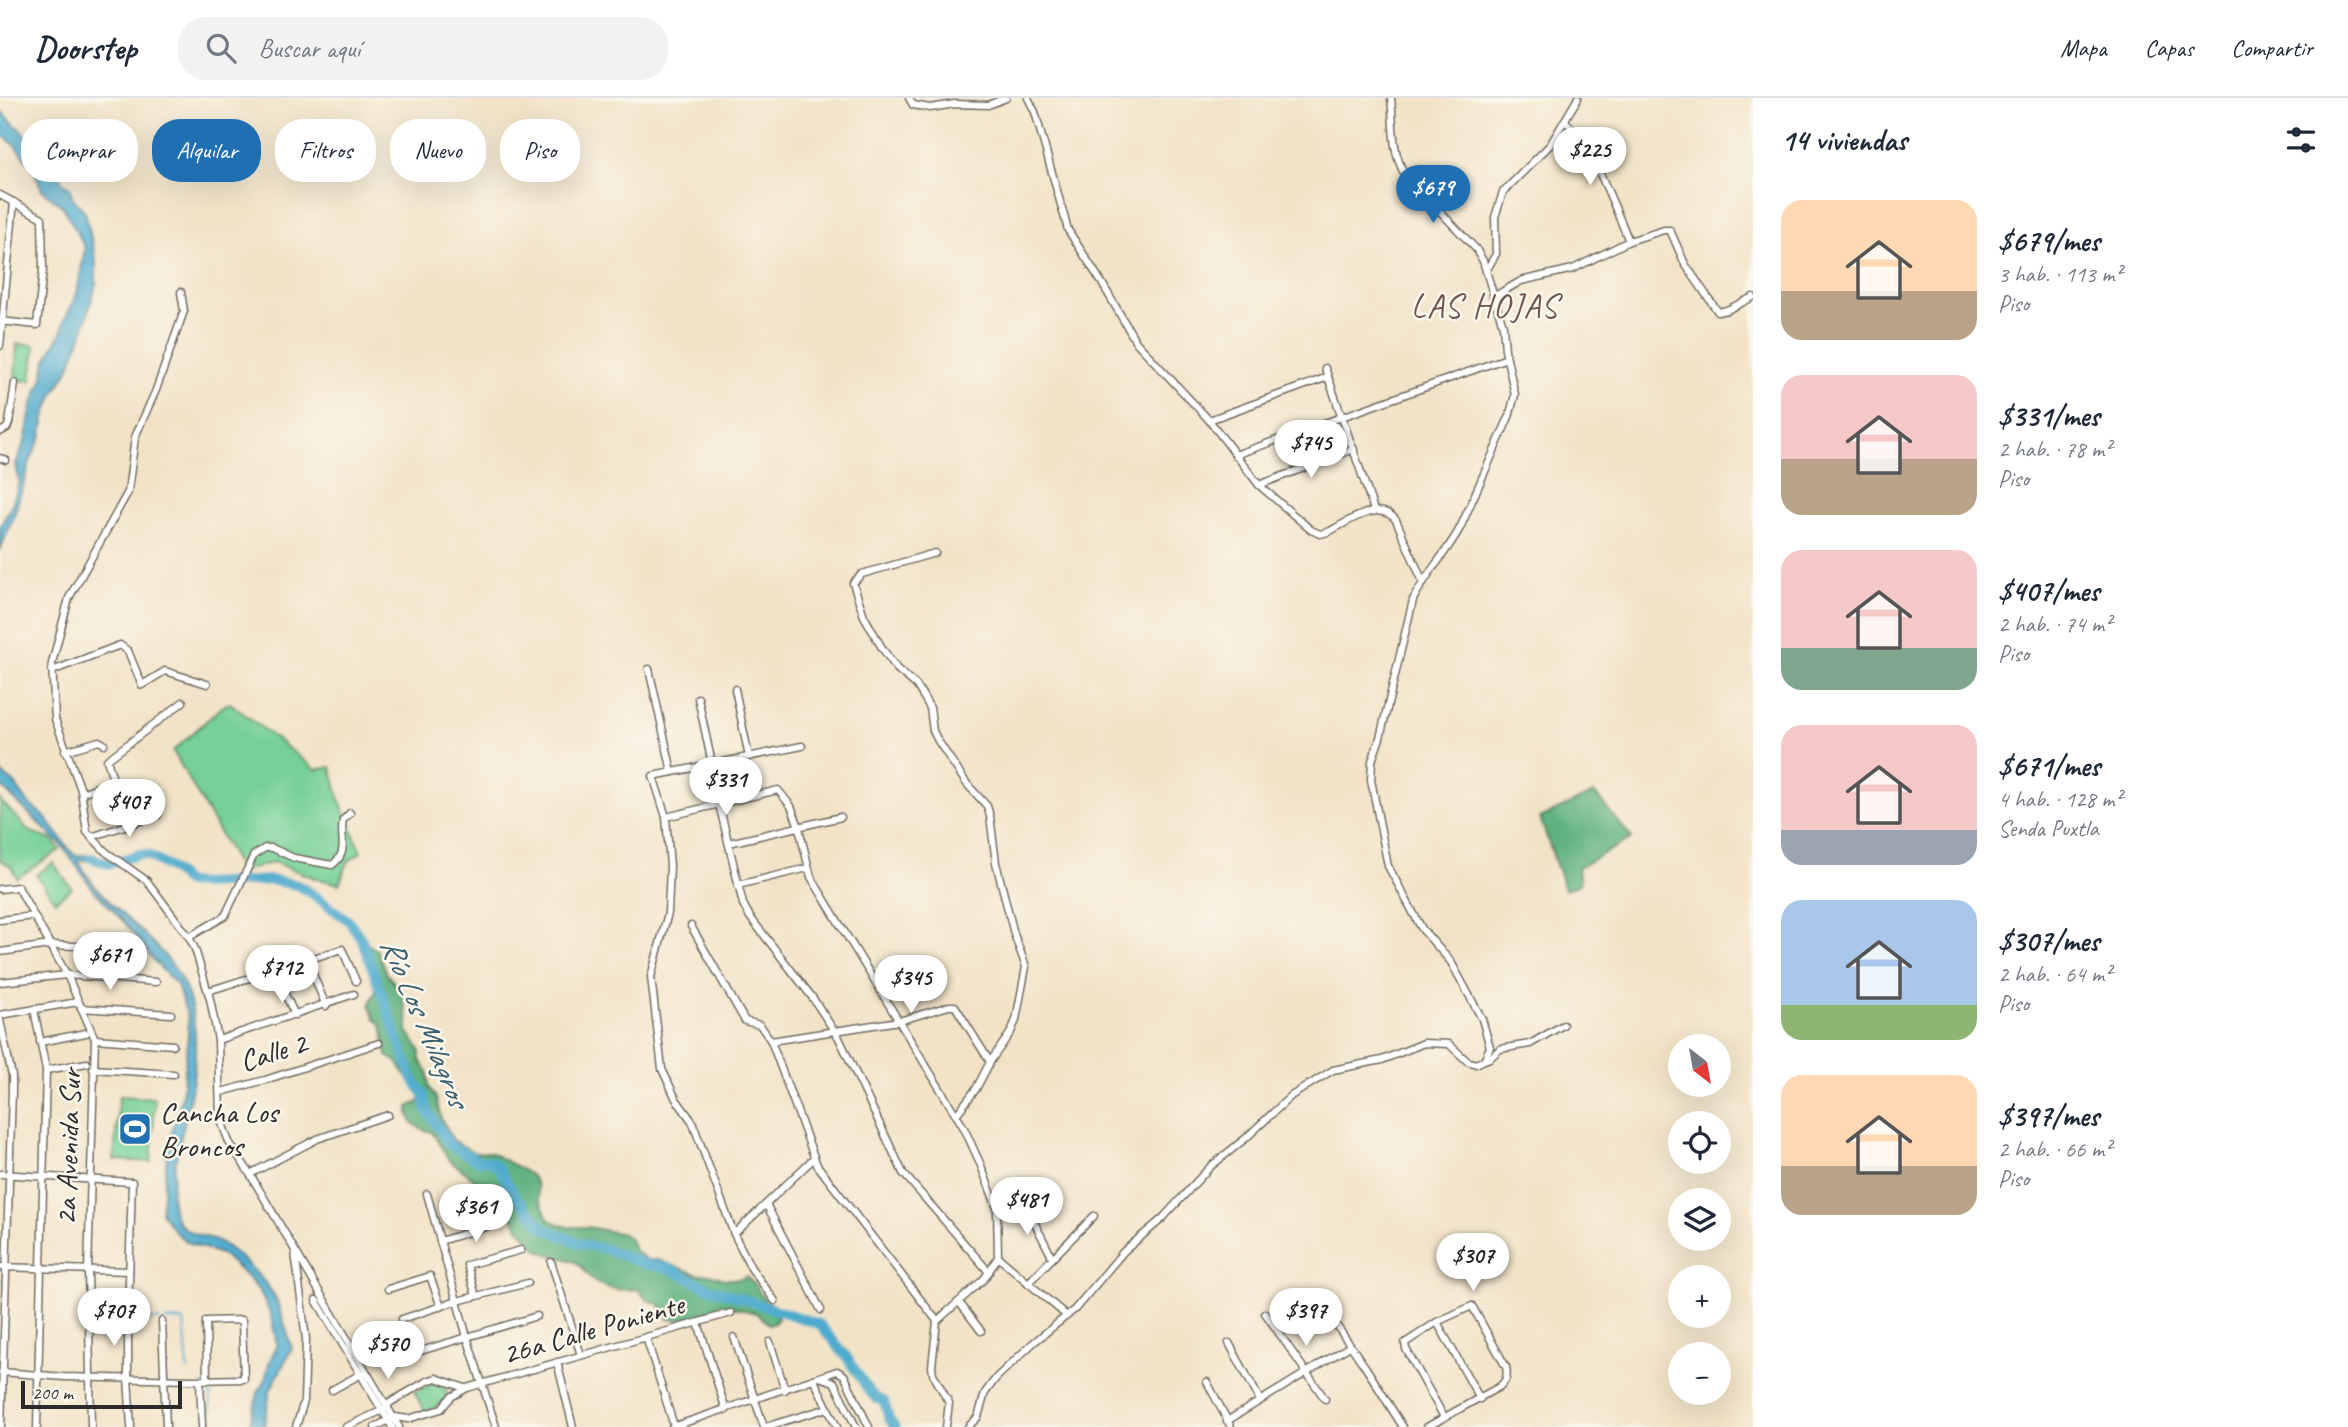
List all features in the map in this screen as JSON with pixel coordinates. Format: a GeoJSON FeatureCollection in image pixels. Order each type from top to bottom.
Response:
{"type":"FeatureCollection","features":[{"type":"Feature","properties":{"kind":"street"},"geometry":{"type":"LineString","coordinates":[[909,98],[914,105],[930,108],[955,104],[988,105],[1006,98]]}},
{"type":"Feature","properties":{"kind":"street"},"geometry":{"type":"LineString","coordinates":[[1028,98],[1035,112],[1068,230],[1136,342],[1209,420],[1259,485],[1311,530],[1320,534],[1328,532],[1374,510],[1390,513],[1396,520],[1423,582]]}},
{"type":"Feature","properties":{"kind":"street"},"geometry":{"type":"LineString","coordinates":[[1391,98],[1393,145],[1397,161],[1415,187],[1476,250],[1486,271],[1503,326],[1505,350],[1515,395],[1509,417],[1454,540],[1413,600],[1372,761],[1371,780],[1388,866],[1415,918],[1451,962],[1482,1019],[1490,1042],[1484,1060]]}},
{"type":"Feature","properties":{"kind":"street"},"geometry":{"type":"LineString","coordinates":[[1486,271],[1496,254],[1495,216],[1503,192],[1550,145],[1578,98]]}},
{"type":"Feature","properties":{"kind":"street"},"geometry":{"type":"LineString","coordinates":[[1565,121],[1590,157],[1629,241]]}},
{"type":"Feature","properties":{"kind":"street"},"geometry":{"type":"LineString","coordinates":[[0,195],[42,218],[43,270],[37,325],[1,321]]}},
{"type":"Feature","properties":{"kind":"street"},"geometry":{"type":"LineString","coordinates":[[0,346],[14,202]]}},
{"type":"Feature","properties":{"kind":"street"},"geometry":{"type":"LineString","coordinates":[[1493,297],[1521,281],[1573,269],[1629,241],[1664,230],[1670,230],[1685,264],[1718,312],[1753,297]]}},
{"type":"Feature","properties":{"kind":"street"},"geometry":{"type":"LineString","coordinates":[[181,292],[184,311],[156,390],[135,437],[128,492],[69,598],[52,671],[55,719],[82,793],[87,832],[106,852],[148,881],[189,937],[208,991],[218,1040],[221,1092],[219,1109],[223,1130],[392,1421],[399,1427]]}},
{"type":"Feature","properties":{"kind":"street"},"geometry":{"type":"LineString","coordinates":[[1235,455],[1507,358]]}},
{"type":"Feature","properties":{"kind":"street"},"geometry":{"type":"LineString","coordinates":[[1325,368],[1374,510]]}},
{"type":"Feature","properties":{"kind":"street"},"geometry":{"type":"LineString","coordinates":[[1209,420],[1328,377]]}},
{"type":"Feature","properties":{"kind":"street"},"geometry":{"type":"LineString","coordinates":[[0,432],[7,428],[9,423],[15,383]]}},
{"type":"Feature","properties":{"kind":"street"},"geometry":{"type":"LineString","coordinates":[[1259,485],[1354,449]]}},
{"type":"Feature","properties":{"kind":"street"},"geometry":{"type":"LineString","coordinates":[[935,553],[862,574],[853,583],[864,616],[882,648],[897,669],[916,685],[930,708],[933,731],[938,741],[967,784],[987,806],[996,863],[1014,934],[1026,967],[1016,1020],[1011,1032],[990,1062],[976,1089],[956,1115]]}},
{"type":"Feature","properties":{"kind":"street"},"geometry":{"type":"LineString","coordinates":[[52,671],[120,645],[128,651],[142,685],[165,671],[207,684]]}},
{"type":"Feature","properties":{"kind":"street"},"geometry":{"type":"LineString","coordinates":[[649,669],[672,772]]}},
{"type":"Feature","properties":{"kind":"street"},"geometry":{"type":"LineString","coordinates":[[735,689],[749,757]]}},
{"type":"Feature","properties":{"kind":"street"},"geometry":{"type":"LineString","coordinates":[[698,698],[712,764]]}},
{"type":"Feature","properties":{"kind":"street"},"geometry":{"type":"LineString","coordinates":[[82,793],[110,782],[113,779],[107,760],[183,702]]}},
{"type":"Feature","properties":{"kind":"street"},"geometry":{"type":"LineString","coordinates":[[65,751],[99,741],[104,744]]}},
{"type":"Feature","properties":{"kind":"street"},"geometry":{"type":"LineString","coordinates":[[775,1301],[751,1268],[734,1234],[692,1121],[676,1099],[662,1069],[651,976],[668,913],[670,866],[666,817],[653,776],[802,746]]}},
{"type":"Feature","properties":{"kind":"street"},"geometry":{"type":"LineString","coordinates":[[666,817],[778,790],[792,806],[811,877],[956,1115],[980,1163],[997,1208],[999,1258],[989,1272],[937,1321],[932,1366],[933,1374],[947,1395],[949,1403],[946,1427]]}},
{"type":"Feature","properties":{"kind":"street"},"geometry":{"type":"LineString","coordinates":[[719,804],[743,904],[750,917],[812,997],[835,1032],[903,1173],[989,1272]]}},
{"type":"Feature","properties":{"kind":"street"},"geometry":{"type":"LineString","coordinates":[[189,937],[225,916],[254,855],[265,848],[294,858],[332,865],[342,857],[342,825],[350,813]]}},
{"type":"Feature","properties":{"kind":"street"},"geometry":{"type":"LineString","coordinates":[[91,837],[158,815]]}},
{"type":"Feature","properties":{"kind":"street"},"geometry":{"type":"LineString","coordinates":[[729,844],[841,817]]}},
{"type":"Feature","properties":{"kind":"street"},"geometry":{"type":"LineString","coordinates":[[738,885],[808,868]]}},
{"type":"Feature","properties":{"kind":"street","name":"2a Avenida Sur"},"geometry":{"type":"LineString","coordinates":[[0,889],[18,887],[67,975],[80,1005],[87,1034],[91,1427]]}},
{"type":"Feature","properties":{"kind":"street"},"geometry":{"type":"LineString","coordinates":[[0,920],[34,916]]}},
{"type":"Feature","properties":{"kind":"street"},"geometry":{"type":"LineString","coordinates":[[691,926],[745,1021],[760,1026],[771,1041],[817,1165],[937,1321]]}},
{"type":"Feature","properties":{"kind":"street"},"geometry":{"type":"LineString","coordinates":[[0,952],[50,945],[127,948]]}},
{"type":"Feature","properties":{"kind":"street"},"geometry":{"type":"LineString","coordinates":[[208,991],[342,949],[356,981]]}},
{"type":"Feature","properties":{"kind":"street"},"geometry":{"type":"LineString","coordinates":[[307,960],[326,1006]]}},
{"type":"Feature","properties":{"kind":"street"},"geometry":{"type":"LineString","coordinates":[[273,969],[295,1015]]}},
{"type":"Feature","properties":{"kind":"street"},"geometry":{"type":"LineString","coordinates":[[0,982],[67,975],[156,982]]}},
{"type":"Feature","properties":{"kind":"street"},"geometry":{"type":"LineString","coordinates":[[218,1040],[326,1006],[354,994]]}},
{"type":"Feature","properties":{"kind":"street"},"geometry":{"type":"LineString","coordinates":[[1,1427],[4,1174],[12,1091],[4,1061],[0,1017],[34,1009],[80,1005],[171,1014]]}},
{"type":"Feature","properties":{"kind":"street"},"geometry":{"type":"LineString","coordinates":[[771,1041],[899,1021],[955,1006],[990,1062]]}},
{"type":"Feature","properties":{"kind":"street"},"geometry":{"type":"LineString","coordinates":[[34,1009],[46,1070],[37,1427]]}},
{"type":"Feature","properties":{"kind":"street"},"geometry":{"type":"LineString","coordinates":[[968,1427],[978,1417],[990,1385],[1033,1343],[1083,1301],[1124,1251],[1170,1212],[1210,1167],[1246,1138],[1284,1100],[1327,1073],[1382,1060],[1424,1042],[1449,1044],[1471,1064],[1476,1064],[1490,1058],[1500,1049],[1530,1044],[1563,1024]]}},
{"type":"Feature","properties":{"kind":"street"},"geometry":{"type":"LineString","coordinates":[[40,1042],[87,1034],[173,1045]]}},
{"type":"Feature","properties":{"kind":"street","name":"Calle 2"},"geometry":{"type":"LineString","coordinates":[[221,1092],[379,1043]]}},
{"type":"Feature","properties":{"kind":"street"},"geometry":{"type":"LineString","coordinates":[[46,1070],[89,1064],[174,1074]]}},
{"type":"Feature","properties":{"kind":"street"},"geometry":{"type":"LineString","coordinates":[[250,1174],[317,1139],[388,1115]]}},
{"type":"Feature","properties":{"kind":"street"},"geometry":{"type":"LineString","coordinates":[[734,1234],[814,1158]]}},
{"type":"Feature","properties":{"kind":"street"},"geometry":{"type":"LineString","coordinates":[[4,1174],[132,1182],[128,1317],[131,1427]]}},
{"type":"Feature","properties":{"kind":"street"},"geometry":{"type":"LineString","coordinates":[[427,1194],[467,1337],[496,1427]]}},
{"type":"Feature","properties":{"kind":"street"},"geometry":{"type":"LineString","coordinates":[[766,1204],[821,1311]]}},
{"type":"Feature","properties":{"kind":"street"},"geometry":{"type":"LineString","coordinates":[[1025,1204],[1052,1257]]}},
{"type":"Feature","properties":{"kind":"street"},"geometry":{"type":"LineString","coordinates":[[1028,1283],[1094,1216]]}},
{"type":"Feature","properties":{"kind":"street"},"geometry":{"type":"LineString","coordinates":[[440,1241],[505,1221]]}},
{"type":"Feature","properties":{"kind":"street"},"geometry":{"type":"LineString","coordinates":[[294,1250],[306,1339],[304,1401],[296,1427]]}},
{"type":"Feature","properties":{"kind":"street"},"geometry":{"type":"LineString","coordinates":[[475,1296],[467,1265],[520,1250]]}},
{"type":"Feature","properties":{"kind":"street"},"geometry":{"type":"LineString","coordinates":[[999,1258],[1067,1316]]}},
{"type":"Feature","properties":{"kind":"street"},"geometry":{"type":"LineString","coordinates":[[551,1262],[581,1356]]}},
{"type":"Feature","properties":{"kind":"street"},"geometry":{"type":"LineString","coordinates":[[3,1267],[129,1271]]}},
{"type":"Feature","properties":{"kind":"street"},"geometry":{"type":"LineString","coordinates":[[388,1289],[430,1276],[441,1307]]}},
{"type":"Feature","properties":{"kind":"street"},"geometry":{"type":"LineString","coordinates":[[402,1319],[457,1301],[528,1283]]}},
{"type":"Feature","properties":{"kind":"street"},"geometry":{"type":"LineString","coordinates":[[316,1300],[320,1293]]}},
{"type":"Feature","properties":{"kind":"street"},"geometry":{"type":"LineString","coordinates":[[1316,1296],[1403,1427]]}},
{"type":"Feature","properties":{"kind":"street"},"geometry":{"type":"LineString","coordinates":[[300,1302],[305,1299],[316,1300]]}},
{"type":"Feature","properties":{"kind":"street"},"geometry":{"type":"LineString","coordinates":[[316,1300],[385,1408]]}},
{"type":"Feature","properties":{"kind":"street"},"geometry":{"type":"LineString","coordinates":[[959,1302],[981,1331]]}},
{"type":"Feature","properties":{"kind":"street"},"geometry":{"type":"LineString","coordinates":[[1427,1427],[1499,1387],[1508,1375],[1472,1306],[1437,1322],[1405,1343],[1444,1417]]}},
{"type":"Feature","properties":{"kind":"street","name":"26a Calle Poniente"},"geometry":{"type":"LineString","coordinates":[[375,1427],[441,1409],[452,1397],[467,1388],[731,1313]]}},
{"type":"Feature","properties":{"kind":"street"},"geometry":{"type":"LineString","coordinates":[[1265,1313],[1325,1399]]}},
{"type":"Feature","properties":{"kind":"street"},"geometry":{"type":"LineString","coordinates":[[414,1353],[537,1316]]}},
{"type":"Feature","properties":{"kind":"street"},"geometry":{"type":"LineString","coordinates":[[2,1372],[89,1378],[204,1380],[244,1379],[242,1320],[206,1321],[204,1380],[202,1427]]}},
{"type":"Feature","properties":{"kind":"street"},"geometry":{"type":"LineString","coordinates":[[162,1321],[166,1427]]}},
{"type":"Feature","properties":{"kind":"street"},"geometry":{"type":"LineString","coordinates":[[1437,1322],[1480,1399]]}},
{"type":"Feature","properties":{"kind":"street"},"geometry":{"type":"LineString","coordinates":[[698,1323],[726,1410]]}},
{"type":"Feature","properties":{"kind":"street"},"geometry":{"type":"LineString","coordinates":[[734,1337],[765,1427],[828,1408]]}},
{"type":"Feature","properties":{"kind":"street"},"geometry":{"type":"LineString","coordinates":[[646,1338],[673,1427],[837,1371]]}},
{"type":"Feature","properties":{"kind":"street"},"geometry":{"type":"LineString","coordinates":[[770,1342],[785,1390]]}},
{"type":"Feature","properties":{"kind":"street"},"geometry":{"type":"LineString","coordinates":[[1229,1343],[1260,1400]]}},
{"type":"Feature","properties":{"kind":"street"},"geometry":{"type":"LineString","coordinates":[[1207,1382],[1229,1424],[1260,1400],[1350,1346]]}},
{"type":"Feature","properties":{"kind":"street"},"geometry":{"type":"LineString","coordinates":[[557,1362],[573,1427]]}},
{"type":"Feature","properties":{"kind":"street"},"geometry":{"type":"LineString","coordinates":[[837,1371],[834,1382],[856,1427]]}},
{"type":"Feature","properties":{"kind":"street"},"geometry":{"type":"LineString","coordinates":[[837,1371],[844,1375],[869,1427]]}},
{"type":"Feature","properties":{"kind":"street"},"geometry":{"type":"LineString","coordinates":[[332,1390],[361,1374]]}},
{"type":"Feature","properties":{"kind":"street"},"geometry":{"type":"LineString","coordinates":[[346,1427],[436,1378],[444,1381],[452,1397]]}},
{"type":"Feature","properties":{"kind":"street"},"geometry":{"type":"LineString","coordinates":[[817,1379],[830,1379],[834,1382]]}},
{"type":"Feature","properties":{"kind":"street"},"geometry":{"type":"LineString","coordinates":[[817,1379],[837,1427]]}},
{"type":"Feature","properties":{"kind":"street","name":"26a Calle Poniente"},"geometry":{"type":"LineString","coordinates":[[444,1381],[467,1388]]}},
{"type":"Feature","properties":{"kind":"street"},"geometry":{"type":"LineString","coordinates":[[699,1418],[702,1427]]}},
{"type":"Feature","properties":{"kind":"green space"},"geometry":{"type":"Polygon","coordinates":[[[17,344],[35,345],[31,381],[15,380],[17,344]]]}},
{"type":"Feature","properties":{"kind":"green space"},"geometry":{"type":"Polygon","coordinates":[[[230,703],[316,770],[331,767],[340,801],[361,852],[348,862],[339,884],[274,862],[241,871],[173,751],[223,706],[230,703]]]}},
{"type":"Feature","properties":{"kind":"green space"},"geometry":{"type":"Polygon","coordinates":[[[1594,793],[1632,838],[1578,868],[1580,884],[1565,890],[1540,818],[1594,793]]]}},
{"type":"Feature","properties":{"kind":"green space"},"geometry":{"type":"Polygon","coordinates":[[[0,800],[29,831],[52,840],[60,850],[17,878],[11,866],[0,860],[0,800]]]}},
{"type":"Feature","properties":{"kind":"green space"},"geometry":{"type":"Polygon","coordinates":[[[53,863],[72,888],[55,901],[36,875],[53,863]]]}},
{"type":"Feature","properties":{"kind":"green space"},"geometry":{"type":"Polygon","coordinates":[[[369,945],[377,950],[386,973],[401,991],[408,1021],[407,1031],[420,1050],[420,1060],[428,1073],[429,1087],[453,1140],[475,1153],[490,1152],[531,1175],[549,1220],[567,1227],[588,1227],[623,1234],[629,1238],[636,1252],[648,1260],[658,1260],[699,1275],[710,1274],[724,1279],[741,1279],[746,1276],[774,1308],[778,1319],[769,1324],[756,1313],[721,1304],[690,1318],[668,1319],[659,1304],[647,1300],[638,1289],[605,1287],[593,1280],[577,1263],[536,1248],[511,1215],[498,1183],[484,1191],[473,1178],[449,1160],[432,1132],[418,1127],[412,1121],[409,1107],[420,1101],[421,1096],[396,1061],[387,1056],[382,1025],[375,1019],[369,1005],[376,990],[364,953],[369,945]]]}},
{"type":"Feature","properties":{"kind":"green space","name":"Cancha Los Broncos"},"geometry":{"type":"Polygon","coordinates":[[[119,1096],[155,1098],[151,1162],[114,1160],[119,1096]]]}},
{"type":"Feature","properties":{"kind":"green space"},"geometry":{"type":"Polygon","coordinates":[[[437,1381],[447,1391],[445,1399],[437,1407],[425,1411],[414,1392],[437,1381]]]}},
{"type":"Feature","properties":{"kind":"water"},"geometry":{"type":"Polygon","coordinates":[[[0,110],[21,131],[21,153],[14,144],[0,134],[0,110]]]}},
{"type":"Feature","properties":{"kind":"water"},"geometry":{"type":"Polygon","coordinates":[[[39,182],[62,182],[70,187],[72,197],[85,212],[96,259],[96,284],[83,331],[69,369],[54,393],[42,435],[0,550],[0,527],[13,502],[19,482],[16,464],[26,438],[31,408],[43,377],[46,360],[77,294],[85,248],[63,207],[42,190],[39,182]]]}},
{"type":"Feature","properties":{"kind":"water"},"geometry":{"type":"Polygon","coordinates":[[[0,772],[15,784],[29,804],[44,816],[74,855],[94,855],[101,861],[78,860],[105,897],[156,946],[183,984],[193,1016],[195,1056],[190,1100],[174,1171],[172,1204],[175,1216],[184,1228],[217,1241],[244,1261],[271,1290],[280,1309],[292,1348],[270,1391],[264,1427],[249,1427],[259,1390],[264,1384],[277,1346],[271,1315],[259,1290],[248,1278],[223,1255],[187,1242],[175,1232],[161,1212],[168,1145],[182,1096],[188,1034],[188,1018],[177,985],[93,889],[63,847],[0,785],[0,772]]]}},
{"type":"Feature","properties":{"kind":"waterway","name":"Río Los Milagros"},"geometry":{"type":"LineString","coordinates":[[91,858],[109,864],[140,854],[148,855],[170,868],[187,883],[271,880],[297,885],[308,891],[349,921],[362,940],[412,1077],[424,1095],[427,1110],[450,1145],[479,1161],[489,1161],[498,1167],[517,1198],[544,1228],[581,1244],[602,1248],[645,1264],[669,1268],[704,1286],[819,1324],[846,1356],[869,1391],[877,1399],[884,1401],[889,1419],[895,1427]]}},
{"type":"Feature","properties":{"kind":"waterway"},"geometry":{"type":"LineString","coordinates":[[93,1316],[126,1317]]}},
{"type":"Feature","properties":{"kind":"waterway"},"geometry":{"type":"LineString","coordinates":[[131,1320],[160,1320]]}},
{"type":"Feature","properties":{"kind":"waterway"},"geometry":{"type":"LineString","coordinates":[[166,1320],[184,1321],[188,1371]]}},
{"type":"Feature","properties":{"kind":"waterway"},"geometry":{"type":"LineString","coordinates":[[203,1385],[211,1395],[211,1427]]}},
{"type":"Feature","properties":{"kind":"place","name":"Cancha Los Broncos"},"geometry":{"type":"Point","coordinates":[135,1129]}},
{"type":"Feature","properties":{"kind":"district","name":"LAS HOJAS"},"geometry":{"type":"Point","coordinates":[1485,306]}}]}
